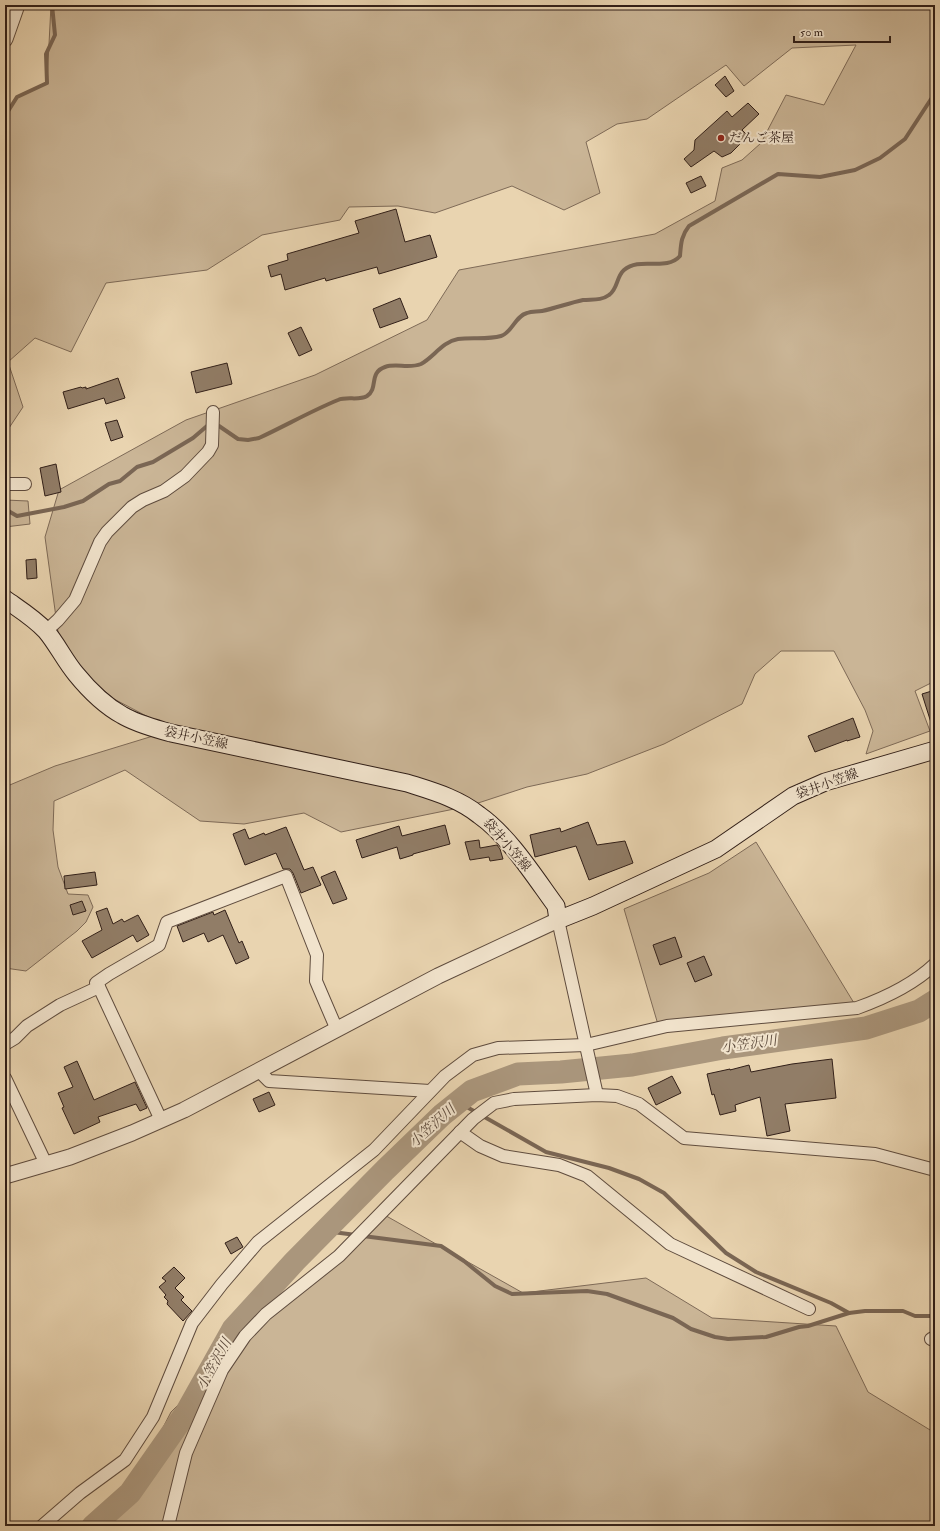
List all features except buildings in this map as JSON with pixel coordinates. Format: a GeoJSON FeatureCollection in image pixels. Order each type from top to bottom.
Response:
{"type":"FeatureCollection","features":[{"type":"Feature","properties":{"kind":"main road","name":"袋井小笠線"},"geometry":{"type":"LineString","coordinates":[[5,599],[30,616],[46,632],[76,674],[92,692],[121,715],[141,725],[171,733],[407,783],[442,794],[463,804],[480,815],[501,835],[556,906],[558,920],[593,906],[716,849],[793,796],[825,782],[935,750]]}},
{"type":"Feature","properties":{"kind":"street"},"geometry":{"type":"LineString","coordinates":[[5,39],[17,5]]}},
{"type":"Feature","properties":{"kind":"street"},"geometry":{"type":"LineString","coordinates":[[46,632],[75,600],[100,542],[107,532],[132,507],[143,500],[164,491],[185,476],[208,452],[212,445],[213,412]]}},
{"type":"Feature","properties":{"kind":"street"},"geometry":{"type":"LineString","coordinates":[[5,484],[25,484]]}},
{"type":"Feature","properties":{"kind":"street"},"geometry":{"type":"LineString","coordinates":[[160,1120],[96,983],[159,945],[166,922],[286,876],[316,955],[316,981],[337,1030]]}},
{"type":"Feature","properties":{"kind":"street"},"geometry":{"type":"LineString","coordinates":[[5,1176],[84,1151],[132,1133],[184,1110],[438,976],[558,920],[597,1095]]}},
{"type":"Feature","properties":{"kind":"street"},"geometry":{"type":"LineString","coordinates":[[42,1526],[80,1493],[125,1460],[153,1417],[192,1323],[222,1284],[258,1242],[374,1150],[445,1076],[474,1055],[498,1048],[586,1045],[667,1026],[857,1008],[877,1001],[893,993],[920,977],[935,964]]}},
{"type":"Feature","properties":{"kind":"street"},"geometry":{"type":"LineString","coordinates":[[5,1044],[15,1038],[26,1026],[60,1005],[99,987]]}},
{"type":"Feature","properties":{"kind":"street"},"geometry":{"type":"LineString","coordinates":[[259,1071],[269,1082],[430,1091]]}},
{"type":"Feature","properties":{"kind":"street"},"geometry":{"type":"LineString","coordinates":[[5,1078],[46,1164]]}},
{"type":"Feature","properties":{"kind":"street"},"geometry":{"type":"LineString","coordinates":[[168,1526],[186,1454],[222,1370],[246,1336],[266,1314],[339,1256],[473,1119],[494,1103],[514,1098],[597,1095],[617,1096],[639,1104],[684,1138],[871,1153],[935,1170]]}},
{"type":"Feature","properties":{"kind":"street"},"geometry":{"type":"LineString","coordinates":[[460,1132],[480,1146],[503,1156],[559,1165],[587,1176],[670,1244],[809,1309]]}},
{"type":"Feature","properties":{"kind":"shaded area"},"geometry":{"type":"Polygon","coordinates":[[[51,5],[935,5],[935,681],[915,691],[930,731],[866,754],[873,731],[865,710],[834,651],[781,651],[755,674],[742,704],[664,744],[587,774],[527,787],[469,806],[341,832],[304,813],[244,824],[200,821],[125,770],[54,801],[53,830],[58,867],[68,894],[88,895],[93,907],[86,922],[77,931],[26,971],[5,968],[5,787],[55,766],[153,736],[154,720],[114,699],[79,669],[58,632],[45,537],[59,490],[186,420],[315,375],[427,320],[459,270],[655,234],[715,201],[722,168],[742,160],[761,143],[786,95],[824,105],[856,45],[792,48],[744,86],[726,65],[647,119],[617,124],[586,142],[600,193],[564,210],[512,186],[435,213],[398,206],[349,207],[340,220],[262,235],[207,270],[106,283],[71,352],[35,338],[8,362],[23,407],[5,434],[5,113],[17,97],[47,83],[51,5]]]}},
{"type":"Feature","properties":{"kind":"shaded area"},"geometry":{"type":"Polygon","coordinates":[[[5,500],[28,501],[30,524],[5,527],[5,500]]]}},
{"type":"Feature","properties":{"kind":"shaded area"},"geometry":{"type":"Polygon","coordinates":[[[756,842],[857,1008],[659,1028],[624,909],[709,873],[756,842]]]}},
{"type":"Feature","properties":{"kind":"shaded area"},"geometry":{"type":"Polygon","coordinates":[[[381,1213],[523,1293],[646,1278],[712,1318],[836,1326],[868,1392],[935,1433],[935,1526],[112,1526],[171,1412],[230,1354],[381,1213]]]}},
{"type":"Feature","properties":{"kind":"waterway"},"geometry":{"type":"LineString","coordinates":[[5,116],[17,97],[47,83],[46,54],[55,35],[52,5]]}},
{"type":"Feature","properties":{"kind":"waterway"},"geometry":{"type":"LineString","coordinates":[[5,509],[17,516],[64,507],[83,501],[109,484],[120,481],[137,467],[153,462],[193,438],[207,426],[219,426],[238,439],[248,440],[259,438],[338,400],[367,396],[371,393],[377,373],[385,367],[412,366],[421,364],[447,343],[458,339],[490,338],[501,336],[508,332],[519,317],[529,312],[542,311],[583,300],[600,299],[606,297],[614,290],[621,273],[624,270],[630,266],[638,264],[660,264],[674,261],[680,256],[683,237],[689,226],[778,174],[820,177],[855,170],[880,158],[905,139],[935,93]]}},
{"type":"Feature","properties":{"kind":"waterway","name":"小笠沢川"},"geometry":{"type":"LineString","coordinates":[[93,1526],[130,1493],[186,1413],[233,1329],[295,1261],[385,1170],[442,1115],[472,1091],[518,1074],[561,1072],[632,1065],[723,1048],[866,1028],[919,1011],[935,1001]]}},
{"type":"Feature","properties":{"kind":"waterway"},"geometry":{"type":"LineString","coordinates":[[458,1102],[546,1152],[609,1168],[639,1179],[664,1193],[726,1253],[756,1272],[831,1303],[849,1313]]}},
{"type":"Feature","properties":{"kind":"waterway"},"geometry":{"type":"LineString","coordinates":[[325,1231],[356,1235]]}},
{"type":"Feature","properties":{"kind":"waterway"},"geometry":{"type":"LineString","coordinates":[[363,1236],[441,1246],[464,1261],[495,1286],[512,1294],[587,1291],[607,1294],[673,1318],[691,1329],[715,1337],[728,1339],[766,1337],[849,1313],[865,1311],[903,1311],[915,1316],[935,1316]]}},
{"type":"Feature","properties":{"kind":"place","name":"だんご茶屋"},"geometry":{"type":"Point","coordinates":[721,138]}}]}
